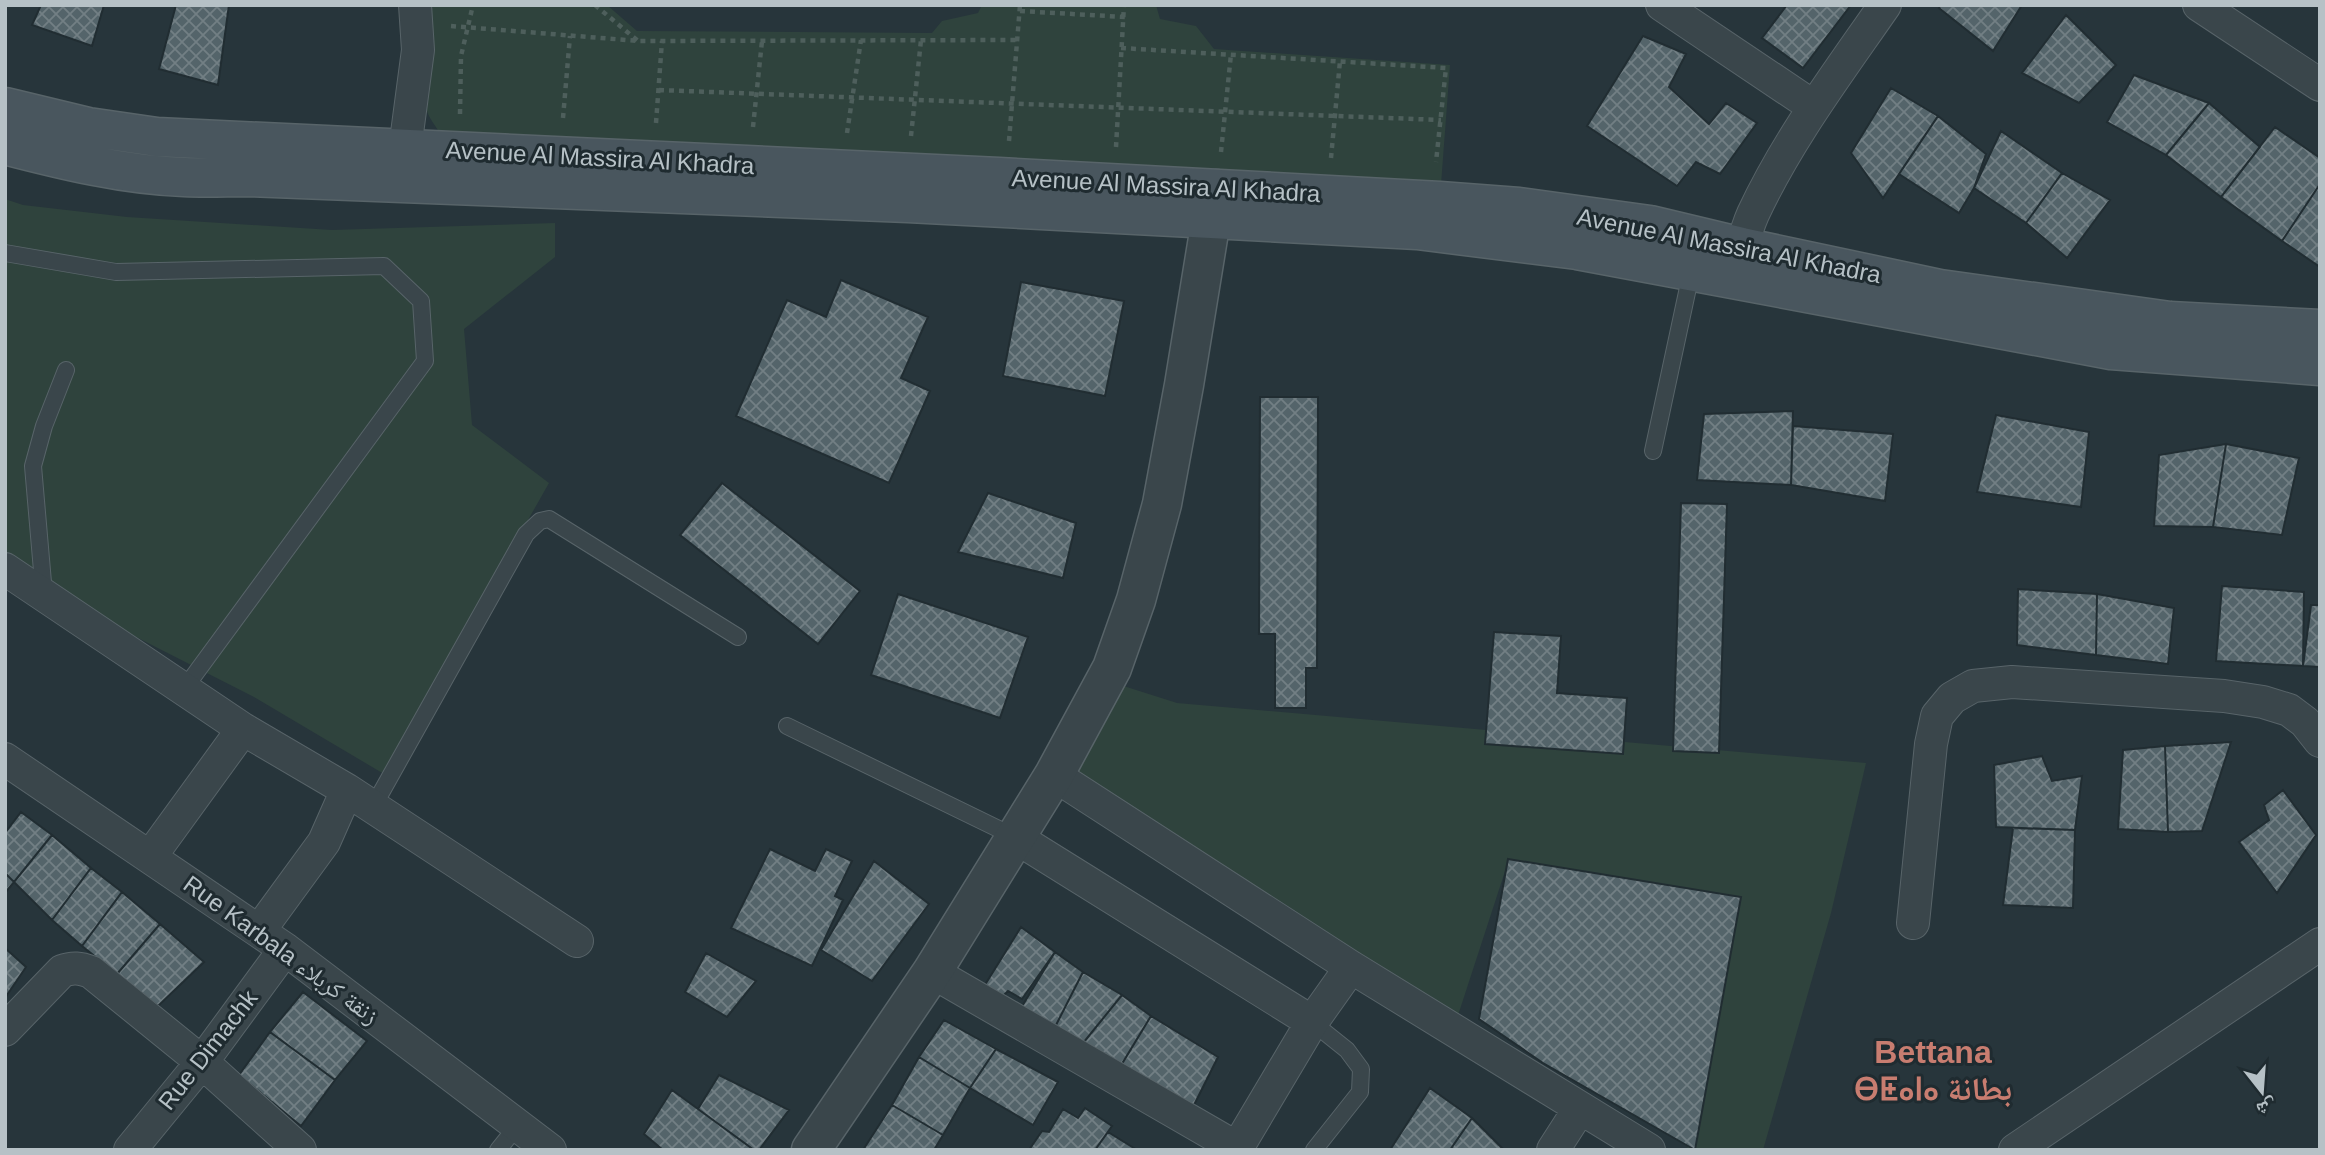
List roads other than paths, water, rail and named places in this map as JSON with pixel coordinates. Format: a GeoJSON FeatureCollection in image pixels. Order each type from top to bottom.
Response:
{"type":"FeatureCollection","features":[{"type":"Feature","properties":{"kind":"main road","name":"Avenue Al Massira Al Khadra"},"geometry":{"type":"LineString","coordinates":[[5,107],[88,127],[403,165],[1216,187],[1520,207],[1598,217],[1696,253],[1737,263],[2170,321],[2320,329]]}},
{"type":"Feature","properties":{"kind":"main road","name":"Avenue Al Massira Al Khadra"},"geometry":{"type":"LineString","coordinates":[[5,145],[116,170],[183,177],[249,177],[403,165]]}},
{"type":"Feature","properties":{"kind":"main road","name":"Avenue Al Massira Al Khadra"},"geometry":{"type":"LineString","coordinates":[[1737,263],[1813,295],[2111,350],[2320,366]]}},
{"type":"Feature","properties":{"kind":"street"},"geometry":{"type":"LineString","coordinates":[[403,165],[418,50],[415,5]]}},
{"type":"Feature","properties":{"kind":"street"},"geometry":{"type":"LineString","coordinates":[[1662,5],[1814,107]]}},
{"type":"Feature","properties":{"kind":"street"},"geometry":{"type":"LineString","coordinates":[[1737,263],[1752,216],[1774,173],[1814,107],[1885,5]]}},
{"type":"Feature","properties":{"kind":"street"},"geometry":{"type":"LineString","coordinates":[[2199,5],[2320,85]]}},
{"type":"Feature","properties":{"kind":"street"},"geometry":{"type":"LineString","coordinates":[[811,1150],[932,972],[1054,775],[1112,668],[1136,600],[1162,504],[1216,187]]}},
{"type":"Feature","properties":{"kind":"street"},"geometry":{"type":"LineString","coordinates":[[5,569],[243,729],[347,790],[577,940]]}},
{"type":"Feature","properties":{"kind":"street"},"geometry":{"type":"LineString","coordinates":[[1913,923],[1931,744],[1937,716],[1952,698],[1973,686],[2012,682],[2224,696],[2263,702],[2289,710],[2305,722],[2320,741]]}},
{"type":"Feature","properties":{"kind":"street"},"geometry":{"type":"LineString","coordinates":[[150,857],[243,729]]}},
{"type":"Feature","properties":{"kind":"street","name":"Rue Karbala زنقة كربلاء"},"geometry":{"type":"LineString","coordinates":[[5,759],[285,949],[550,1150]]}},
{"type":"Feature","properties":{"kind":"street"},"geometry":{"type":"LineString","coordinates":[[1054,775],[1351,967],[1649,1150]]}},
{"type":"Feature","properties":{"kind":"street"},"geometry":{"type":"LineString","coordinates":[[259,931],[324,842],[347,790]]}},
{"type":"Feature","properties":{"kind":"street"},"geometry":{"type":"LineString","coordinates":[[1015,837],[1312,1023]]}},
{"type":"Feature","properties":{"kind":"street","name":"Rue Dimachk"},"geometry":{"type":"LineString","coordinates":[[130,1150],[202,1062],[285,949]]}},
{"type":"Feature","properties":{"kind":"street"},"geometry":{"type":"LineString","coordinates":[[2028,1146],[2317,950]]}},
{"type":"Feature","properties":{"kind":"street"},"geometry":{"type":"LineString","coordinates":[[932,972],[1237,1149],[1312,1023],[1351,967]]}},
{"type":"Feature","properties":{"kind":"street"},"geometry":{"type":"LineString","coordinates":[[5,1030],[62,971],[81,968],[92,972],[202,1062],[300,1150]]}},
{"type":"Feature","properties":{"kind":"street"},"geometry":{"type":"LineString","coordinates":[[1553,1150],[1580,1108]]}},
{"type":"Feature","properties":{"kind":"lane"},"geometry":{"type":"LineString","coordinates":[[5,253],[116,272],[384,266],[421,301],[425,361],[184,689]]}},
{"type":"Feature","properties":{"kind":"lane"},"geometry":{"type":"LineString","coordinates":[[1653,451],[1696,253]]}},
{"type":"Feature","properties":{"kind":"lane"},"geometry":{"type":"LineString","coordinates":[[44,596],[33,466],[44,426],[66,370]]}},
{"type":"Feature","properties":{"kind":"lane"},"geometry":{"type":"LineString","coordinates":[[373,807],[526,534],[540,521],[549,519],[738,637]]}},
{"type":"Feature","properties":{"kind":"lane"},"geometry":{"type":"LineString","coordinates":[[787,726],[1015,837]]}},
{"type":"Feature","properties":{"kind":"lane"},"geometry":{"type":"LineString","coordinates":[[1312,1023],[1347,1050],[1361,1069],[1360,1092],[1314,1150]]}},
{"type":"Feature","properties":{"kind":"lane"},"geometry":{"type":"LineString","coordinates":[[498,1150],[518,1125]]}},
{"type":"Feature","properties":{"kind":"district","name":"Bettana ⴱⵟⴰⵏⴰ بطانة"},"geometry":{"type":"Point","coordinates":[1933,1070]}}]}
